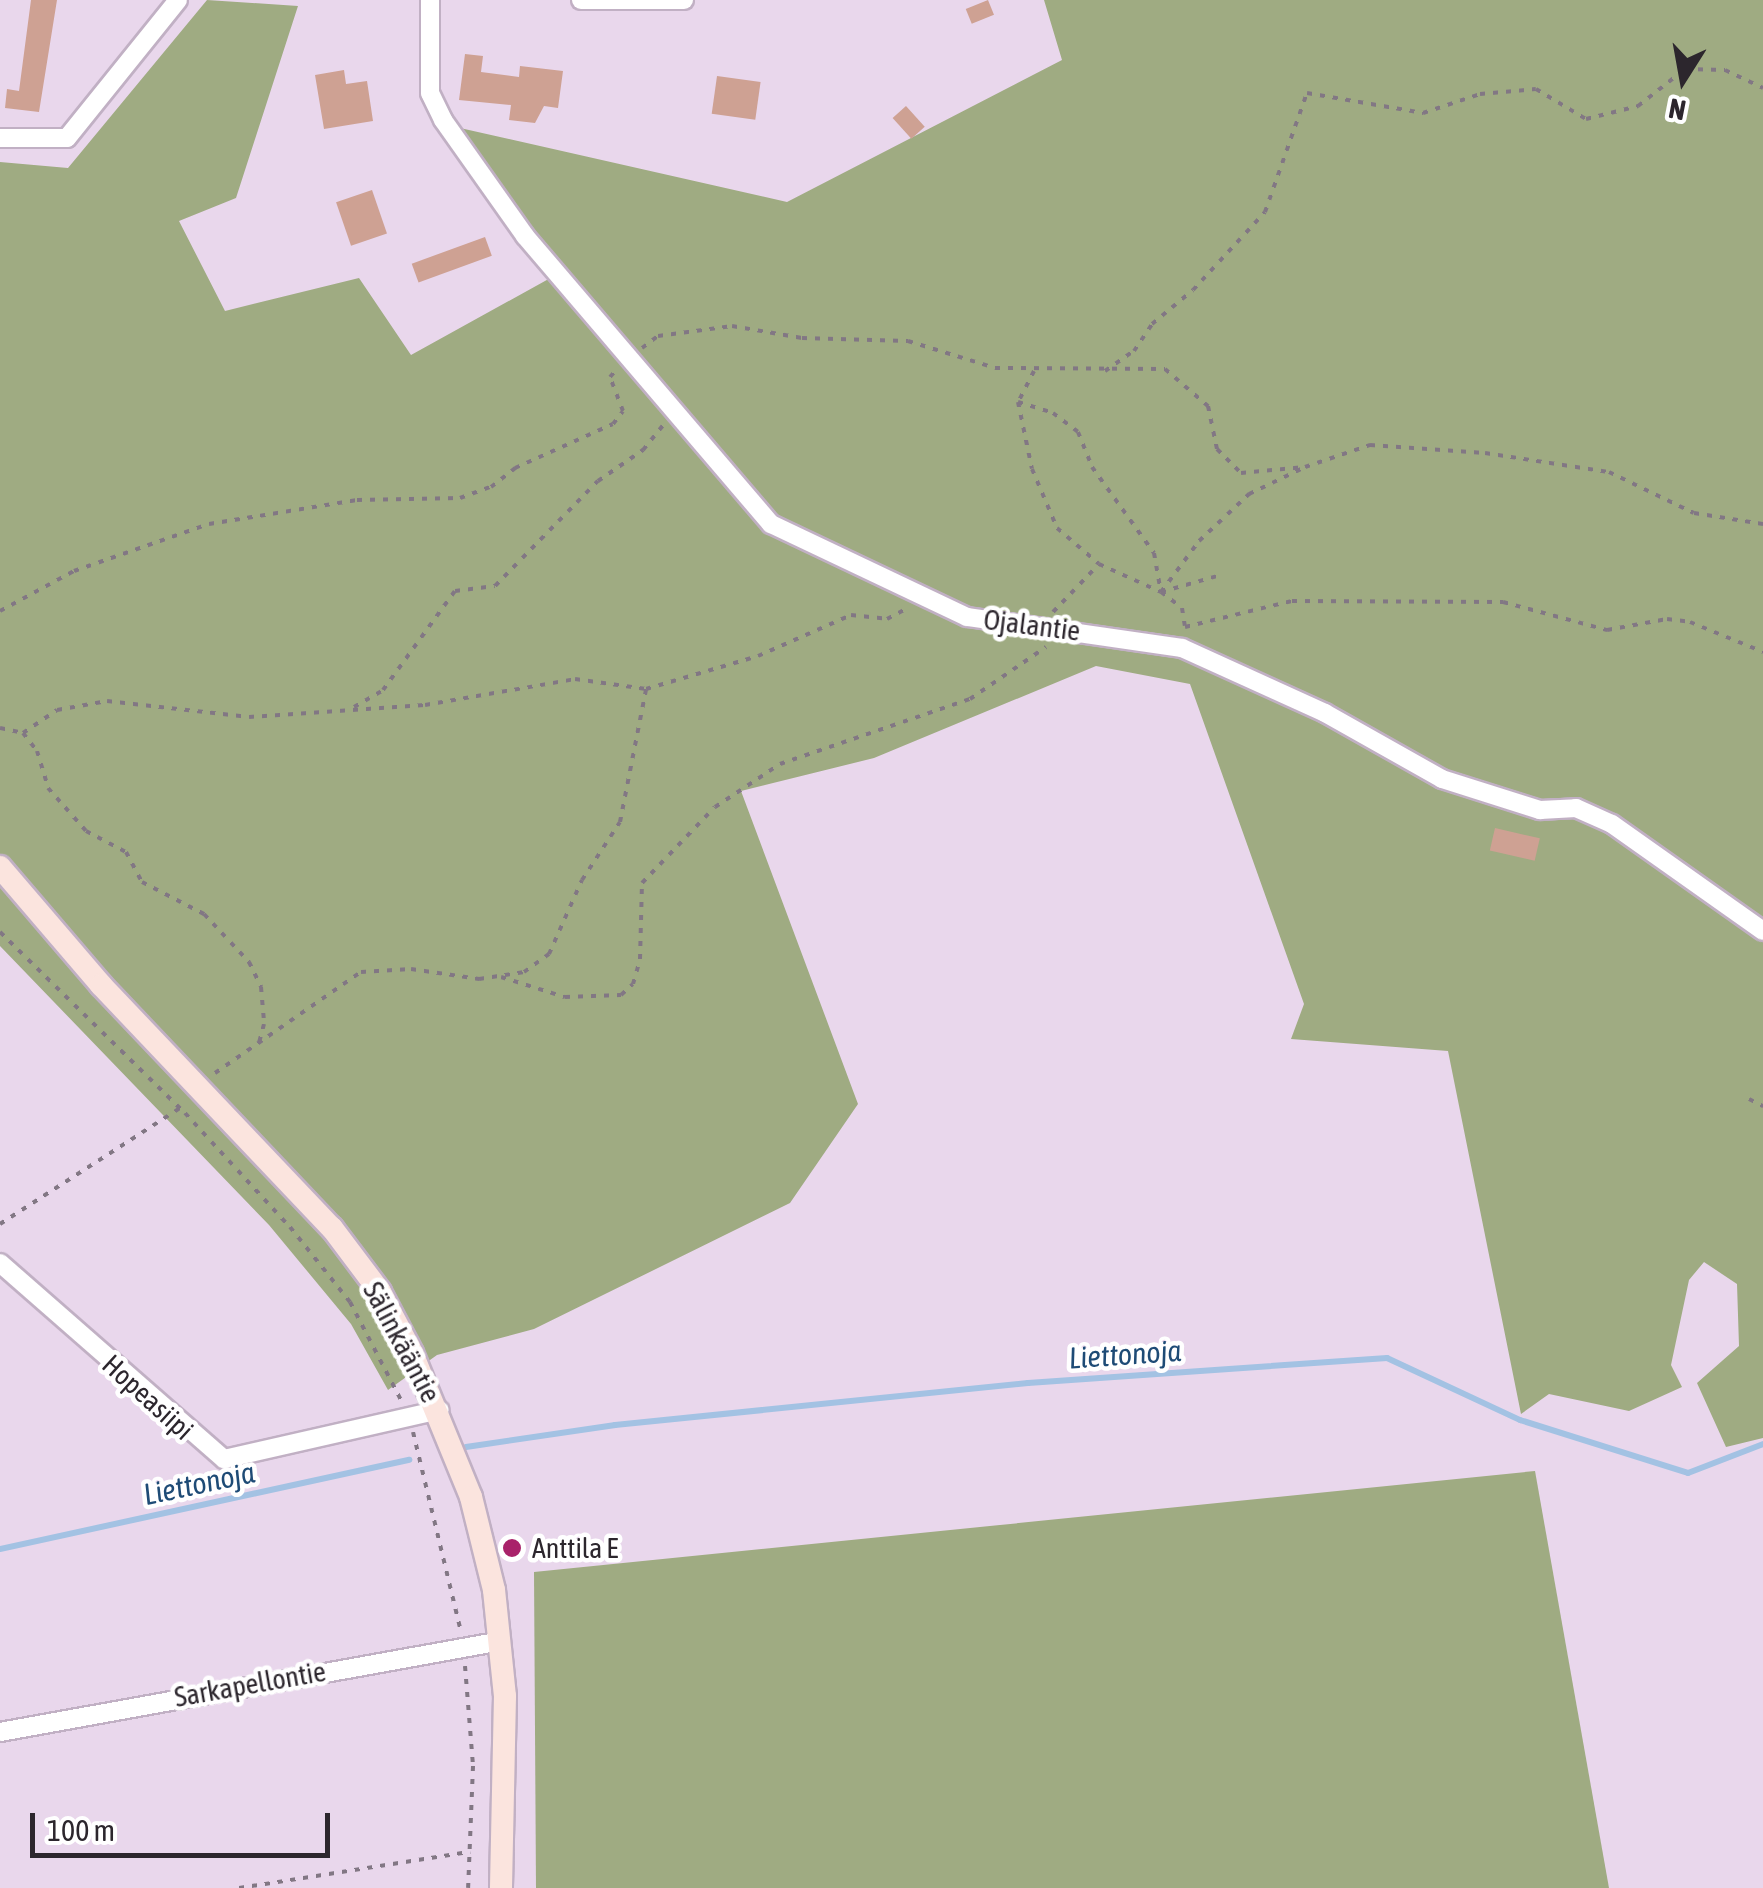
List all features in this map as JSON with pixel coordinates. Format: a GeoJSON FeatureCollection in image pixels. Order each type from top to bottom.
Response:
{"type":"FeatureCollection","features":[{"type":"Feature","properties":{"kind":"street"},"geometry":{"type":"LineString","coordinates":[[0,138],[66,138],[178,0]]}},
{"type":"Feature","properties":{"kind":"street","name":"Ojalantie"},"geometry":{"type":"LineString","coordinates":[[430,0],[430,93],[443,120],[526,236],[673,414],[771,524],[967,617],[1042,628],[1063,627],[1182,648],[1325,713],[1442,779],[1540,810],[1576,808],[1612,824],[1763,931]]}},
{"type":"Feature","properties":{"kind":"street"},"geometry":{"type":"LineString","coordinates":[[581,0],[684,0]]}},
{"type":"Feature","properties":{"kind":"street","name":"Sälinkääntie"},"geometry":{"type":"LineString","coordinates":[[0,867],[200,1090],[332,1228],[380,1292],[439,1410],[470,1497],[501,1641],[502,1888]]}},
{"type":"Feature","properties":{"kind":"street","name":"Hopeasiipi"},"geometry":{"type":"LineString","coordinates":[[0,1264],[224,1459],[439,1410]]}},
{"type":"Feature","properties":{"kind":"street","name":"Sarkapellontie"},"geometry":{"type":"LineString","coordinates":[[0,1732],[501,1641]]}},
{"type":"Feature","properties":{"kind":"path"},"geometry":{"type":"LineString","coordinates":[[1105,372],[1134,351],[1152,324],[1193,290],[1265,212],[1307,93],[1423,113],[1480,94],[1536,89],[1586,119],[1638,106],[1684,69],[1725,70],[1763,88]]}},
{"type":"Feature","properties":{"kind":"path"},"geometry":{"type":"LineString","coordinates":[[0,612],[74,571],[209,524],[357,500],[460,498],[491,488],[515,468],[613,424],[623,411],[610,377],[625,357],[658,336],[732,326],[802,338],[908,341],[966,361],[1034,371],[1164,369],[1189,386],[1208,406],[1217,450],[1241,473],[1306,467]]}},
{"type":"Feature","properties":{"kind":"path"},"geometry":{"type":"LineString","coordinates":[[1034,371],[1018,402],[1032,468],[1057,528],[1099,564],[1160,592],[1182,608],[1182,648]]}},
{"type":"Feature","properties":{"kind":"path"},"geometry":{"type":"LineString","coordinates":[[1018,402],[1053,413],[1078,432],[1092,468],[1154,553],[1160,592]]}},
{"type":"Feature","properties":{"kind":"path"},"geometry":{"type":"LineString","coordinates":[[352,708],[384,690],[455,590],[494,586],[598,480],[643,450],[673,414]]}},
{"type":"Feature","properties":{"kind":"path"},"geometry":{"type":"LineString","coordinates":[[1160,592],[1199,541],[1248,494],[1306,467],[1370,446],[1537,458],[1608,472],[1694,513],[1763,524]]}},
{"type":"Feature","properties":{"kind":"path"},"geometry":{"type":"LineString","coordinates":[[1042,628],[1099,564]]}},
{"type":"Feature","properties":{"kind":"path"},"geometry":{"type":"LineString","coordinates":[[1160,592],[1217,576]]}},
{"type":"Feature","properties":{"kind":"path"},"geometry":{"type":"LineString","coordinates":[[22,733],[57,710],[107,701],[249,717],[426,704],[575,680],[646,690],[758,656],[851,616],[887,619],[926,599]]}},
{"type":"Feature","properties":{"kind":"path"},"geometry":{"type":"LineString","coordinates":[[1185,627],[1292,601],[1503,602],[1608,630],[1667,619],[1690,622],[1763,652]]}},
{"type":"Feature","properties":{"kind":"path"},"geometry":{"type":"LineString","coordinates":[[501,977],[565,997],[621,995],[633,984],[640,959],[642,883],[715,806],[780,764],[970,698],[1038,654],[1063,627]]}},
{"type":"Feature","properties":{"kind":"path"},"geometry":{"type":"LineString","coordinates":[[0,1224],[183,1110],[216,1072],[362,972],[501,977],[524,972],[549,954],[582,880],[620,822],[646,690]]}},
{"type":"Feature","properties":{"kind":"path"},"geometry":{"type":"LineString","coordinates":[[0,728],[22,733],[37,751],[48,788],[86,831],[126,852],[142,882],[204,914],[249,962],[261,988],[264,1024],[258,1046]]}},
{"type":"Feature","properties":{"kind":"path"},"geometry":{"type":"LineString","coordinates":[[0,932],[183,1110],[350,1302],[410,1419],[463,1648],[473,1766],[468,1888]]}},
{"type":"Feature","properties":{"kind":"path"},"geometry":{"type":"LineString","coordinates":[[1749,1099],[1763,1106]]}},
{"type":"Feature","properties":{"kind":"path"},"geometry":{"type":"LineString","coordinates":[[240,1888],[470,1852]]}},
{"type":"Feature","properties":{"kind":"green space"},"geometry":{"type":"Polygon","coordinates":[[[207,0],[298,6],[236,198],[179,221],[225,311],[359,278],[411,355],[563,271],[460,128],[787,202],[1062,60],[1044,0],[1763,0],[1763,1438],[1726,1447],[1697,1383],[1739,1346],[1737,1284],[1704,1262],[1689,1280],[1671,1365],[1682,1387],[1629,1411],[1549,1394],[1521,1414],[1448,1051],[1291,1039],[1304,1004],[1190,684],[1096,666],[874,758],[741,791],[858,1104],[790,1203],[534,1329],[437,1355],[388,1390],[351,1324],[269,1225],[0,946],[0,162],[68,168],[207,0]]]}},
{"type":"Feature","properties":{"kind":"green space"},"geometry":{"type":"Polygon","coordinates":[[[1535,1471],[1609,1888],[536,1888],[534,1572],[1535,1471]]]}},
{"type":"Feature","properties":{"kind":"building"},"geometry":{"type":"Polygon","coordinates":[[[31,0],[57,0],[39,112],[5,108],[7,89],[19,91],[31,0]]]}},
{"type":"Feature","properties":{"kind":"building"},"geometry":{"type":"Polygon","coordinates":[[[988,0],[994,15],[972,24],[966,9],[988,0]]]}},
{"type":"Feature","properties":{"kind":"building"},"geometry":{"type":"Polygon","coordinates":[[[465,54],[483,56],[481,72],[519,77],[520,66],[563,71],[558,108],[544,106],[535,123],[509,120],[511,105],[459,100],[465,54]]]}},
{"type":"Feature","properties":{"kind":"building"},"geometry":{"type":"Polygon","coordinates":[[[344,70],[346,84],[367,81],[373,121],[324,129],[315,75],[344,70]]]}},
{"type":"Feature","properties":{"kind":"building"},"geometry":{"type":"Polygon","coordinates":[[[717,76],[761,82],[755,120],[712,114],[717,76]]]}},
{"type":"Feature","properties":{"kind":"building"},"geometry":{"type":"Polygon","coordinates":[[[906,106],[925,127],[911,139],[893,118],[906,106]]]}},
{"type":"Feature","properties":{"kind":"building"},"geometry":{"type":"Polygon","coordinates":[[[372,190],[387,233],[351,246],[336,202],[372,190]]]}},
{"type":"Feature","properties":{"kind":"building"},"geometry":{"type":"Polygon","coordinates":[[[485,237],[492,256],[419,282],[412,264],[485,237]]]}},
{"type":"Feature","properties":{"kind":"building"},"geometry":{"type":"Polygon","coordinates":[[[1495,828],[1540,838],[1535,861],[1490,850],[1495,828]]]}},
{"type":"Feature","properties":{"kind":"waterway","name":"Liettonoja"},"geometry":{"type":"LineString","coordinates":[[466,1447],[615,1425],[1028,1383],[1387,1358],[1520,1420],[1688,1473],[1763,1444]]}},
{"type":"Feature","properties":{"kind":"waterway","name":"Liettonoja"},"geometry":{"type":"LineString","coordinates":[[0,1549],[409,1460]]}},
{"type":"Feature","properties":{"kind":"place","name":"Anttila E"},"geometry":{"type":"Point","coordinates":[512,1548]}}]}
